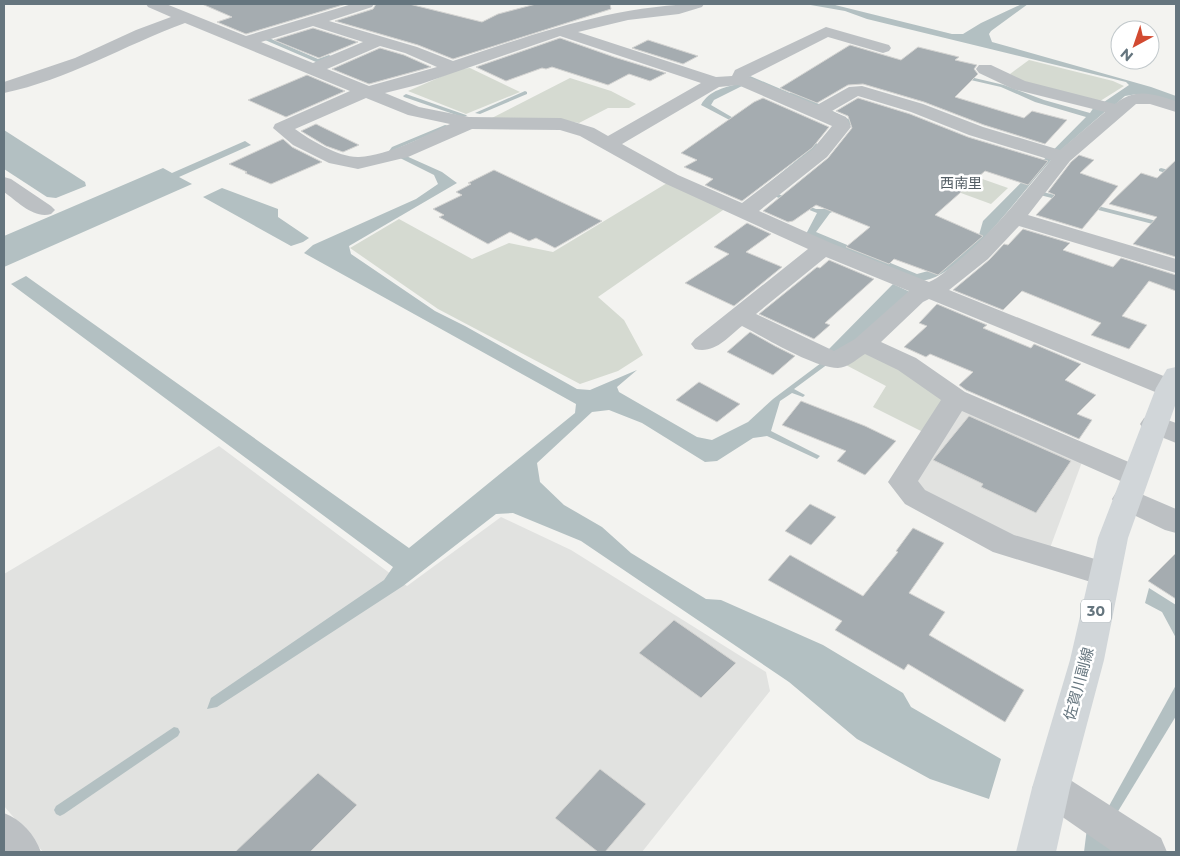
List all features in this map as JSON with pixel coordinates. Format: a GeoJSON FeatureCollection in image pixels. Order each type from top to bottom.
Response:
{"type":"FeatureCollection","features":[{"type":"Feature","properties":{"kind":"main road","name":"佐賀川副線"},"geometry":{"type":"LineString","coordinates":[[1036,852],[1050,788],[1087,660],[1113,538],[1131,488],[1165,429],[1172,382]]}},
{"type":"Feature","properties":{"kind":"street"},"geometry":{"type":"LineString","coordinates":[[153,4],[414,111],[469,123],[561,124],[587,132],[671,179],[823,248],[930,291],[1172,382]]}},
{"type":"Feature","properties":{"kind":"street"},"geometry":{"type":"LineString","coordinates":[[245,42],[367,4]]}},
{"type":"Feature","properties":{"kind":"street"},"geometry":{"type":"LineString","coordinates":[[469,123],[401,153],[358,162],[336,159],[300,141],[282,128],[359,94],[415,80],[546,35],[628,15],[679,9],[697,4]]}},
{"type":"Feature","properties":{"kind":"street"},"geometry":{"type":"LineString","coordinates":[[4,88],[81,62],[142,33],[184,17]]}},
{"type":"Feature","properties":{"kind":"street"},"geometry":{"type":"LineString","coordinates":[[312,20],[411,50],[454,67]]}},
{"type":"Feature","properties":{"kind":"street"},"geometry":{"type":"LineString","coordinates":[[562,32],[716,82],[740,79],[822,109],[839,121],[842,127],[814,159],[744,212]]}},
{"type":"Feature","properties":{"kind":"street"},"geometry":{"type":"LineString","coordinates":[[740,79],[741,74],[826,32],[884,48]]}},
{"type":"Feature","properties":{"kind":"street"},"geometry":{"type":"LineString","coordinates":[[314,69],[378,41]]}},
{"type":"Feature","properties":{"kind":"street"},"geometry":{"type":"LineString","coordinates":[[986,69],[1019,85],[1119,110]]}},
{"type":"Feature","properties":{"kind":"street"},"geometry":{"type":"LineString","coordinates":[[608,144],[716,82]]}},
{"type":"Feature","properties":{"kind":"street"},"geometry":{"type":"LineString","coordinates":[[822,109],[854,92],[862,91],[917,108],[976,131],[1054,154]]}},
{"type":"Feature","properties":{"kind":"street"},"geometry":{"type":"LineString","coordinates":[[740,315],[830,358],[864,344],[915,297],[944,284],[980,254],[1015,218],[1054,154],[1132,99],[1142,98],[1176,106]]}},
{"type":"Feature","properties":{"kind":"street"},"geometry":{"type":"LineString","coordinates":[[4,183],[44,210]]}},
{"type":"Feature","properties":{"kind":"street"},"geometry":{"type":"LineString","coordinates":[[1015,218],[1176,266]]}},
{"type":"Feature","properties":{"kind":"street"},"geometry":{"type":"LineString","coordinates":[[704,344],[823,248]]}},
{"type":"Feature","properties":{"kind":"street"},"geometry":{"type":"LineString","coordinates":[[864,344],[907,364],[956,398],[1131,488],[1176,522]]}},
{"type":"Feature","properties":{"kind":"street"},"geometry":{"type":"LineString","coordinates":[[956,398],[903,482],[914,496],[1004,544],[1104,574]]}},
{"type":"Feature","properties":{"kind":"street"},"geometry":{"type":"LineString","coordinates":[[1050,788],[1147,852]]}},
{"type":"Feature","properties":{"kind":"street"},"geometry":{"type":"LineString","coordinates":[[4,832],[21,852]]}},
{"type":"Feature","properties":{"kind":"shaded area"},"geometry":{"type":"Polygon","coordinates":[[[805,4],[831,4],[952,34],[963,34],[981,23],[1022,4],[1028,4],[991,31],[989,34],[992,42],[1151,87],[1176,96],[1176,102],[1137,94],[1125,96],[1111,108],[1101,104],[1129,85],[1126,82],[867,19],[845,11],[805,4]]]}},
{"type":"Feature","properties":{"kind":"shaded area"},"geometry":{"type":"Polygon","coordinates":[[[894,59],[1004,85],[1044,100],[1090,113],[1094,107],[1107,110],[1053,158],[972,250],[953,266],[935,277],[918,281],[806,234],[817,213],[774,196],[778,194],[816,209],[828,209],[864,194],[892,191],[929,156],[891,136],[849,125],[827,111],[746,78],[750,76],[790,93],[808,94],[844,74],[868,72],[894,59]],[[897,63],[868,75],[844,78],[807,98],[858,124],[894,133],[939,158],[895,196],[866,197],[830,213],[816,232],[917,274],[943,267],[979,235],[983,221],[1086,117],[1035,102],[1001,87],[897,63]]]}},
{"type":"Feature","properties":{"kind":"shaded area"},"geometry":{"type":"Polygon","coordinates":[[[1029,60],[1113,81],[1124,86],[1097,103],[1019,82],[1010,74],[1029,60]]]}},
{"type":"Feature","properties":{"kind":"shaded area"},"geometry":{"type":"Polygon","coordinates":[[[470,68],[520,92],[466,114],[408,91],[459,69],[470,68]]]}},
{"type":"Feature","properties":{"kind":"shaded area"},"geometry":{"type":"Polygon","coordinates":[[[570,78],[611,91],[636,104],[629,108],[608,108],[579,123],[552,118],[490,119],[570,78]]]}},
{"type":"Feature","properties":{"kind":"shaded area"},"geometry":{"type":"Polygon","coordinates":[[[742,83],[746,84],[714,100],[711,105],[742,123],[816,142],[818,147],[760,190],[813,147],[739,125],[701,105],[713,93],[742,83]]]}},
{"type":"Feature","properties":{"kind":"shaded area"},"geometry":{"type":"Polygon","coordinates":[[[4,130],[85,182],[86,186],[56,198],[47,197],[4,169],[4,130]]]}},
{"type":"Feature","properties":{"kind":"shaded area"},"geometry":{"type":"Polygon","coordinates":[[[245,141],[251,145],[179,177],[192,184],[4,267],[4,236],[163,168],[172,173],[245,141]]]}},
{"type":"Feature","properties":{"kind":"shaded area"},"geometry":{"type":"Polygon","coordinates":[[[404,155],[442,172],[457,183],[349,246],[351,254],[435,311],[577,389],[590,390],[637,370],[617,387],[619,392],[697,437],[712,440],[748,422],[773,399],[825,360],[829,349],[893,284],[910,292],[832,361],[794,389],[805,395],[803,397],[792,393],[780,401],[771,431],[820,456],[817,459],[767,436],[753,438],[717,461],[705,462],[642,423],[609,410],[592,412],[537,463],[540,482],[564,505],[602,527],[631,553],[706,599],[721,600],[823,645],[903,693],[911,707],[1001,759],[989,799],[930,779],[857,739],[789,682],[581,541],[513,513],[496,514],[403,586],[217,707],[207,709],[211,698],[384,580],[393,567],[11,284],[26,276],[409,548],[575,413],[576,404],[304,253],[313,245],[416,199],[438,184],[434,175],[398,157],[404,155]]]}},
{"type":"Feature","properties":{"kind":"shaded area"},"geometry":{"type":"Polygon","coordinates":[[[971,175],[1008,188],[991,204],[920,178],[971,175]]]}},
{"type":"Feature","properties":{"kind":"shaded area"},"geometry":{"type":"Polygon","coordinates":[[[667,183],[726,208],[598,297],[624,320],[643,355],[618,371],[580,384],[438,309],[350,248],[399,219],[472,259],[509,243],[553,252],[667,183]]]}},
{"type":"Feature","properties":{"kind":"shaded area"},"geometry":{"type":"Polygon","coordinates":[[[222,188],[278,209],[278,217],[309,238],[291,246],[203,197],[222,188]]]}},
{"type":"Feature","properties":{"kind":"shaded area"},"geometry":{"type":"Polygon","coordinates":[[[1043,192],[1176,226],[1176,230],[1040,195],[1043,192]]]}},
{"type":"Feature","properties":{"kind":"shaded area"},"geometry":{"type":"Polygon","coordinates":[[[863,350],[900,367],[947,399],[927,434],[873,407],[886,386],[844,364],[863,350]]]}},
{"type":"Feature","properties":{"kind":"shaded area"},"geometry":{"type":"Polygon","coordinates":[[[959,401],[1085,454],[1050,548],[1007,540],[908,484],[959,401]]]}},
{"type":"Feature","properties":{"kind":"shaded area"},"geometry":{"type":"Polygon","coordinates":[[[219,446],[407,586],[501,517],[571,550],[766,672],[770,691],[642,852],[43,852],[4,806],[4,574],[219,446]]]}},
{"type":"Feature","properties":{"kind":"shaded area"},"geometry":{"type":"Polygon","coordinates":[[[1149,588],[1176,605],[1176,638],[1162,612],[1145,603],[1149,588]]]}},
{"type":"Feature","properties":{"kind":"shaded area"},"geometry":{"type":"Polygon","coordinates":[[[1176,685],[1176,716],[1117,813],[1109,806],[1176,685]]]}},
{"type":"Feature","properties":{"kind":"shaded area"},"geometry":{"type":"Polygon","coordinates":[[[1087,828],[1118,852],[1084,852],[1087,828]]]}},
{"type":"Feature","properties":{"kind":"building"},"geometry":{"type":"Polygon","coordinates":[[[202,4],[346,4],[246,34],[217,22],[232,17],[202,4]]]}},
{"type":"Feature","properties":{"kind":"building"},"geometry":{"type":"Polygon","coordinates":[[[376,4],[409,4],[482,22],[498,14],[536,4],[610,4],[611,9],[453,59],[418,45],[335,21],[373,9],[376,4]]]}},
{"type":"Feature","properties":{"kind":"building"},"geometry":{"type":"Polygon","coordinates":[[[313,28],[358,42],[319,58],[274,40],[313,28]]]}},
{"type":"Feature","properties":{"kind":"building"},"geometry":{"type":"Polygon","coordinates":[[[560,38],[666,73],[650,81],[629,74],[608,85],[552,67],[542,68],[506,81],[476,67],[560,38]]]}},
{"type":"Feature","properties":{"kind":"building"},"geometry":{"type":"Polygon","coordinates":[[[648,40],[698,56],[683,64],[632,48],[648,40]]]}},
{"type":"Feature","properties":{"kind":"building"},"geometry":{"type":"Polygon","coordinates":[[[850,45],[901,60],[918,47],[959,57],[955,60],[977,65],[974,69],[978,74],[955,97],[1024,118],[1032,111],[1067,120],[1045,144],[984,125],[924,102],[863,84],[848,85],[817,103],[780,88],[850,45]]]}},
{"type":"Feature","properties":{"kind":"building"},"geometry":{"type":"Polygon","coordinates":[[[380,48],[404,55],[431,67],[369,84],[332,69],[380,48]]]}},
{"type":"Feature","properties":{"kind":"building"},"geometry":{"type":"Polygon","coordinates":[[[307,75],[345,91],[286,117],[248,100],[307,75]]]}},
{"type":"Feature","properties":{"kind":"building"},"geometry":{"type":"Polygon","coordinates":[[[763,98],[829,127],[812,148],[742,201],[705,185],[713,179],[684,167],[697,160],[681,153],[754,102],[763,98]]]}},
{"type":"Feature","properties":{"kind":"building"},"geometry":{"type":"Polygon","coordinates":[[[858,98],[910,114],[968,137],[1048,161],[1028,185],[985,171],[935,215],[983,236],[938,275],[894,259],[889,264],[846,247],[870,227],[816,205],[793,221],[788,222],[763,211],[828,158],[852,128],[848,116],[836,111],[858,98]]]}},
{"type":"Feature","properties":{"kind":"building"},"geometry":{"type":"Polygon","coordinates":[[[316,124],[359,145],[343,152],[326,146],[301,131],[316,124]]]}},
{"type":"Feature","properties":{"kind":"building"},"geometry":{"type":"Polygon","coordinates":[[[283,139],[292,147],[322,162],[271,184],[229,164],[283,139]]]}},
{"type":"Feature","properties":{"kind":"building"},"geometry":{"type":"Polygon","coordinates":[[[1079,155],[1094,160],[1080,173],[1118,186],[1082,229],[1036,215],[1055,195],[1048,192],[1071,162],[1079,155]]]}},
{"type":"Feature","properties":{"kind":"building"},"geometry":{"type":"Polygon","coordinates":[[[1176,160],[1176,257],[1133,244],[1157,217],[1109,204],[1141,173],[1157,178],[1176,160]]]}},
{"type":"Feature","properties":{"kind":"building"},"geometry":{"type":"Polygon","coordinates":[[[494,170],[602,221],[555,248],[536,238],[529,241],[510,232],[488,244],[439,217],[444,215],[433,209],[462,195],[456,192],[471,184],[468,183],[494,170]]]}},
{"type":"Feature","properties":{"kind":"building"},"geometry":{"type":"Polygon","coordinates":[[[747,223],[771,234],[746,252],[782,267],[734,306],[685,283],[729,254],[714,247],[747,223]]]}},
{"type":"Feature","properties":{"kind":"building"},"geometry":{"type":"Polygon","coordinates":[[[1023,229],[1070,243],[1063,250],[1113,267],[1121,258],[1176,275],[1176,291],[1149,281],[1122,316],[1147,325],[1129,349],[1091,335],[1101,323],[1022,291],[1003,310],[953,290],[989,260],[1004,244],[1008,245],[1023,229]]]}},
{"type":"Feature","properties":{"kind":"building"},"geometry":{"type":"Polygon","coordinates":[[[829,260],[874,279],[825,323],[830,325],[814,339],[759,314],[817,267],[820,268],[829,260]]]}},
{"type":"Feature","properties":{"kind":"building"},"geometry":{"type":"Polygon","coordinates":[[[937,304],[987,325],[983,328],[1031,348],[1034,344],[1081,364],[1065,380],[1096,395],[1077,414],[1092,420],[1079,439],[966,390],[959,385],[973,372],[930,354],[926,357],[904,347],[927,326],[919,323],[937,304]]]}},
{"type":"Feature","properties":{"kind":"building"},"geometry":{"type":"Polygon","coordinates":[[[750,332],[795,356],[773,375],[727,352],[750,332]]]}},
{"type":"Feature","properties":{"kind":"building"},"geometry":{"type":"Polygon","coordinates":[[[699,382],[740,404],[717,422],[676,400],[699,382]]]}},
{"type":"Feature","properties":{"kind":"building"},"geometry":{"type":"Polygon","coordinates":[[[801,401],[865,426],[896,441],[865,475],[837,461],[846,451],[782,425],[801,401]]]}},
{"type":"Feature","properties":{"kind":"building"},"geometry":{"type":"Polygon","coordinates":[[[969,416],[1071,461],[1036,513],[981,487],[983,484],[933,460],[969,416]]]}},
{"type":"Feature","properties":{"kind":"building"},"geometry":{"type":"Polygon","coordinates":[[[810,504],[836,517],[811,545],[785,531],[810,504]]]}},
{"type":"Feature","properties":{"kind":"building"},"geometry":{"type":"Polygon","coordinates":[[[913,528],[944,543],[909,593],[945,612],[929,635],[1024,690],[1005,722],[908,664],[904,670],[835,630],[842,621],[768,580],[790,555],[863,596],[898,552],[896,551],[913,528]]]}},
{"type":"Feature","properties":{"kind":"building"},"geometry":{"type":"Polygon","coordinates":[[[1176,553],[1176,599],[1148,581],[1176,553]]]}},
{"type":"Feature","properties":{"kind":"building"},"geometry":{"type":"Polygon","coordinates":[[[674,620],[736,663],[701,698],[639,653],[674,620]]]}},
{"type":"Feature","properties":{"kind":"building"},"geometry":{"type":"Polygon","coordinates":[[[600,769],[646,804],[605,852],[598,852],[555,818],[600,769]]]}},
{"type":"Feature","properties":{"kind":"building"},"geometry":{"type":"Polygon","coordinates":[[[318,773],[357,805],[310,852],[235,852],[318,773]]]}},
{"type":"Feature","properties":{"kind":"waterway"},"geometry":{"type":"LineString","coordinates":[[267,39],[318,61],[329,57]]}},
{"type":"Feature","properties":{"kind":"waterway"},"geometry":{"type":"LineString","coordinates":[[478,113],[525,93]]}},
{"type":"Feature","properties":{"kind":"waterway"},"geometry":{"type":"LineString","coordinates":[[406,96],[464,116]]}},
{"type":"Feature","properties":{"kind":"waterway"},"geometry":{"type":"LineString","coordinates":[[392,151],[394,148],[447,126]]}},
{"type":"Feature","properties":{"kind":"waterway"},"geometry":{"type":"LineString","coordinates":[[1161,170],[1176,174]]}},
{"type":"Feature","properties":{"kind":"waterway"},"geometry":{"type":"LineString","coordinates":[[60,810],[174,732]]}},
{"type":"Feature","properties":{"kind":"district","name":"西南里"},"geometry":{"type":"Point","coordinates":[961,183]}}]}
